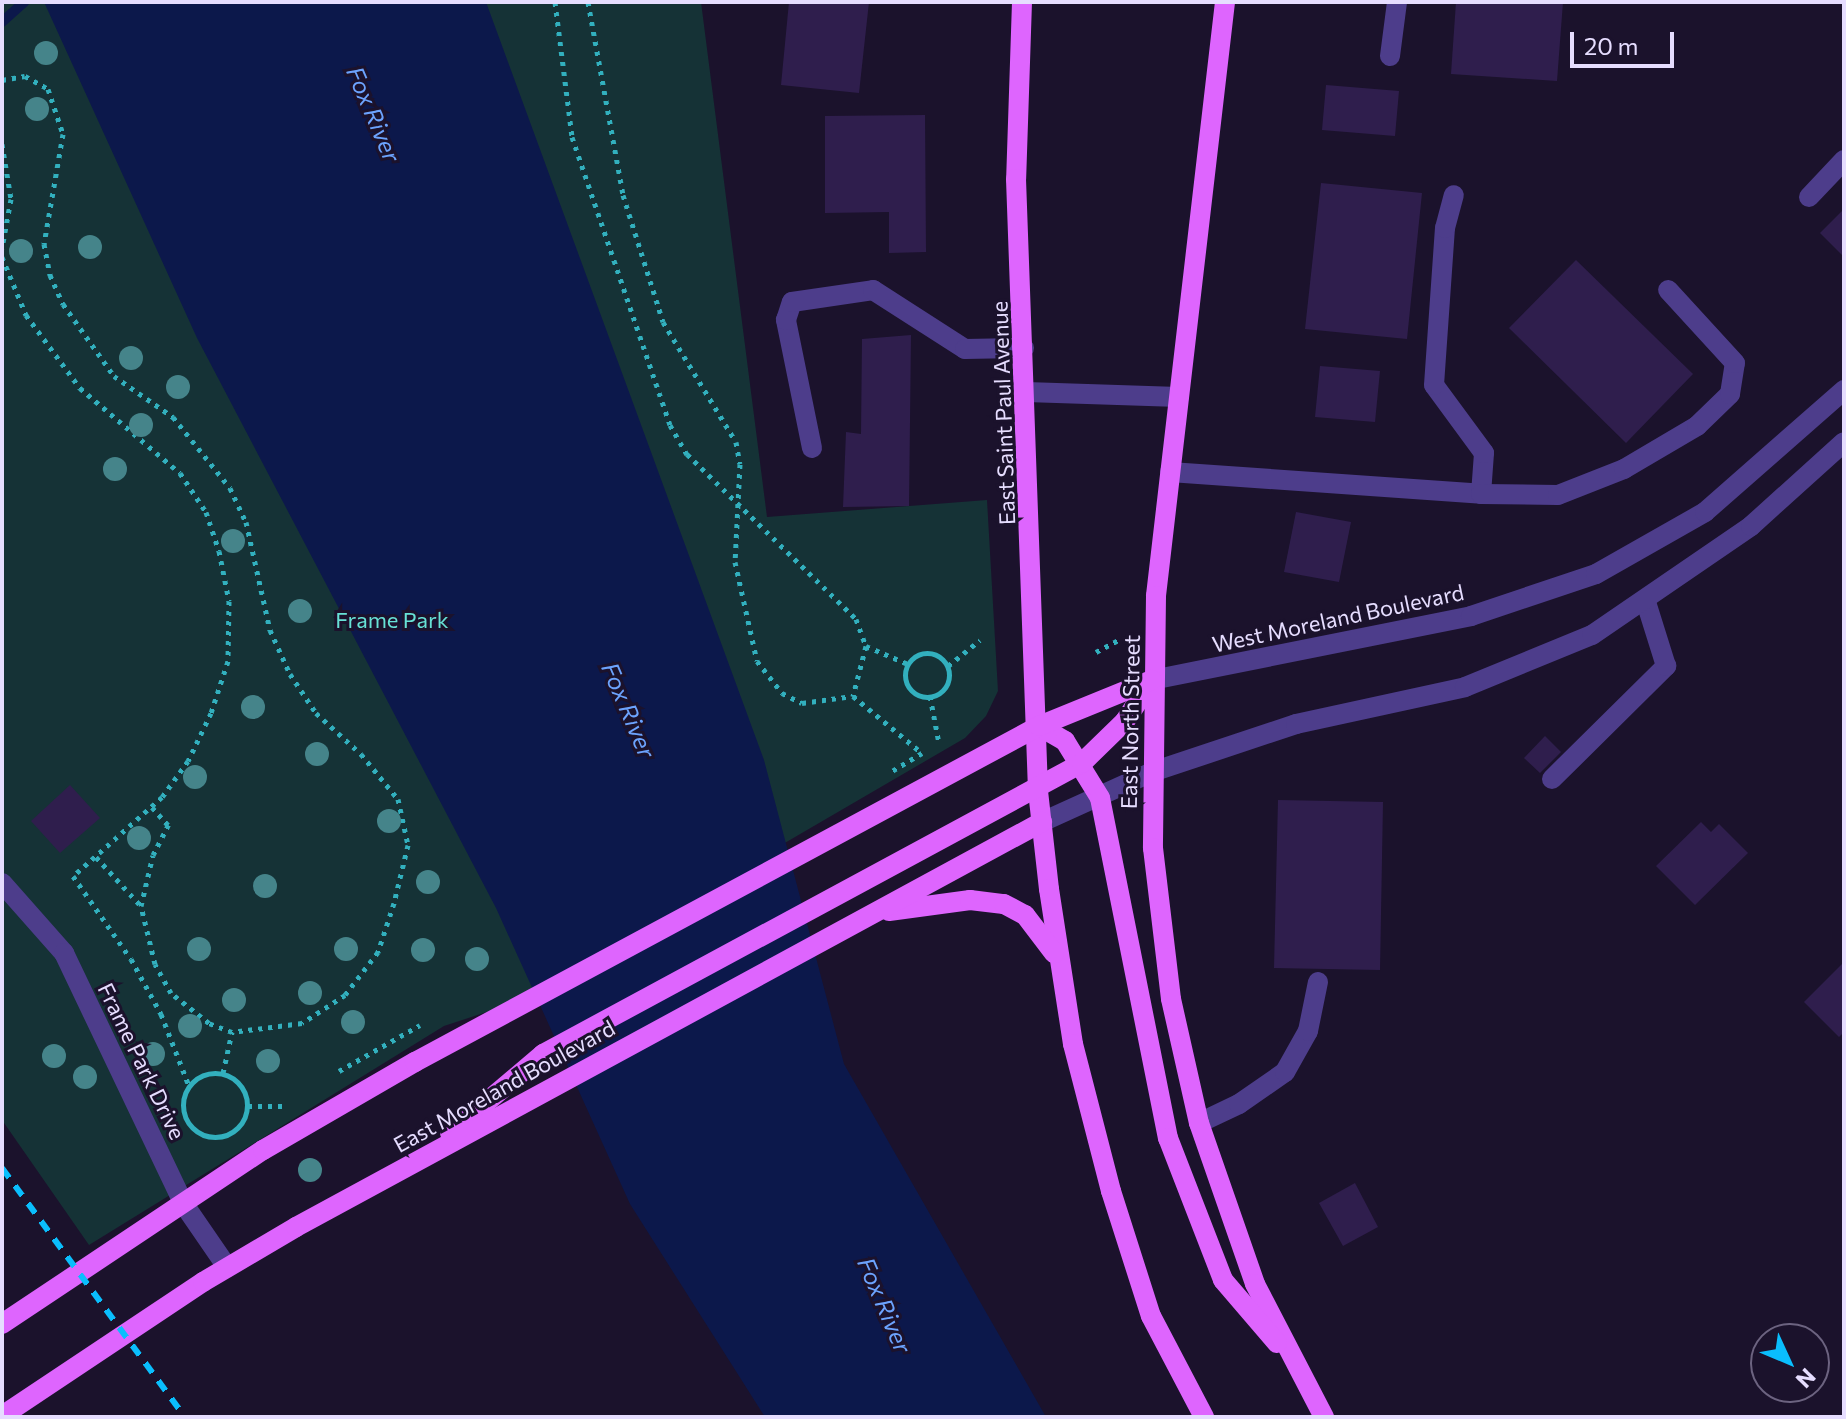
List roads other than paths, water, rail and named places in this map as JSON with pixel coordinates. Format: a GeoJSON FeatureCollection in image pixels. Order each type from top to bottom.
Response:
{"type":"FeatureCollection","features":[{"type":"Feature","properties":{"kind":"main road","name":"East Saint Paul Avenue"},"geometry":{"type":"LineString","coordinates":[[1022,2],[1016,179],[1039,726],[1038,791],[1042,822]]}},
{"type":"Feature","properties":{"kind":"main road","name":"East North Street"},"geometry":{"type":"LineString","coordinates":[[1225,2],[1170,472],[1152,680],[1152,772],[1162,938],[1199,1123],[1255,1284],[1324,1417]]}},
{"type":"Feature","properties":{"kind":"main road","name":"West Moreland Boulevard"},"geometry":{"type":"LineString","coordinates":[[183,1203],[305,1126],[516,1008],[1039,726],[1152,680]]}},
{"type":"Feature","properties":{"kind":"main road"},"geometry":{"type":"LineString","coordinates":[[414,1163],[543,1054],[1038,791],[1082,763],[1125,721],[1152,680]]}},
{"type":"Feature","properties":{"kind":"main road"},"geometry":{"type":"LineString","coordinates":[[1039,726],[1065,741],[1082,763],[1100,798],[1168,1138],[1223,1280],[1299,1368]]}},
{"type":"Feature","properties":{"kind":"main road"},"geometry":{"type":"LineString","coordinates":[[1042,822],[1073,1044],[1111,1191],[1151,1316],[1204,1417]]}},
{"type":"Feature","properties":{"kind":"main road","name":"East Moreland Boulevard"},"geometry":{"type":"LineString","coordinates":[[2,1416],[227,1267],[862,917],[1042,822]]}},
{"type":"Feature","properties":{"kind":"main road"},"geometry":{"type":"LineString","coordinates":[[862,917],[934,903],[1004,904],[1025,915],[1060,962]]}},
{"type":"Feature","properties":{"kind":"main road"},"geometry":{"type":"LineString","coordinates":[[2,1324],[183,1203]]}},
{"type":"Feature","properties":{"kind":"street"},"geometry":{"type":"LineString","coordinates":[[1390,56],[1397,2]]}},
{"type":"Feature","properties":{"kind":"street"},"geometry":{"type":"LineString","coordinates":[[1809,197],[1844,160]]}},
{"type":"Feature","properties":{"kind":"street"},"geometry":{"type":"LineString","coordinates":[[1454,195],[1445,228],[1434,385],[1484,453],[1481,494]]}},
{"type":"Feature","properties":{"kind":"street"},"geometry":{"type":"LineString","coordinates":[[812,448],[786,320],[792,302],[873,290],[965,349],[1024,348]]}},
{"type":"Feature","properties":{"kind":"street"},"geometry":{"type":"LineString","coordinates":[[1170,472],[1481,494],[1558,495],[1624,469],[1697,426],[1730,394],[1735,363],[1668,290]]}},
{"type":"Feature","properties":{"kind":"street","name":"West Moreland Boulevard"},"geometry":{"type":"LineString","coordinates":[[1152,680],[1471,616],[1596,574],[1705,512],[1844,390]]}},
{"type":"Feature","properties":{"kind":"street"},"geometry":{"type":"LineString","coordinates":[[1026,392],[1179,397]]}},
{"type":"Feature","properties":{"kind":"street"},"geometry":{"type":"LineString","coordinates":[[1042,822],[1152,772],[1296,724],[1465,687],[1592,635],[1646,602],[1751,526],[1844,442]]}},
{"type":"Feature","properties":{"kind":"street"},"geometry":{"type":"LineString","coordinates":[[1552,779],[1666,666],[1646,602]]}},
{"type":"Feature","properties":{"kind":"street","name":"Frame Park Drive"},"geometry":{"type":"LineString","coordinates":[[2,883],[64,953],[183,1203],[227,1267]]}},
{"type":"Feature","properties":{"kind":"street"},"geometry":{"type":"LineString","coordinates":[[1199,1123],[1239,1104],[1285,1072],[1308,1031],[1318,982]]}},
{"type":"Feature","properties":{"kind":"water","name":"Fox River"},"geometry":{"type":"Polygon","coordinates":[[[44,2],[486,2],[764,760],[844,1064],[1046,1417],[765,1417],[630,1204],[496,908],[197,338],[44,2]]]}},
{"type":"Feature","properties":{"kind":"waterway"},"geometry":{"type":"LineString","coordinates":[[2,22],[24,2]]}},
{"type":"Feature","properties":{"kind":"railway"},"geometry":{"type":"LineString","coordinates":[[2,1168],[185,1417]]}},
{"type":"Feature","properties":{"kind":"park label","name":"Frame Park"},"geometry":{"type":"Point","coordinates":[392,620]}}]}
